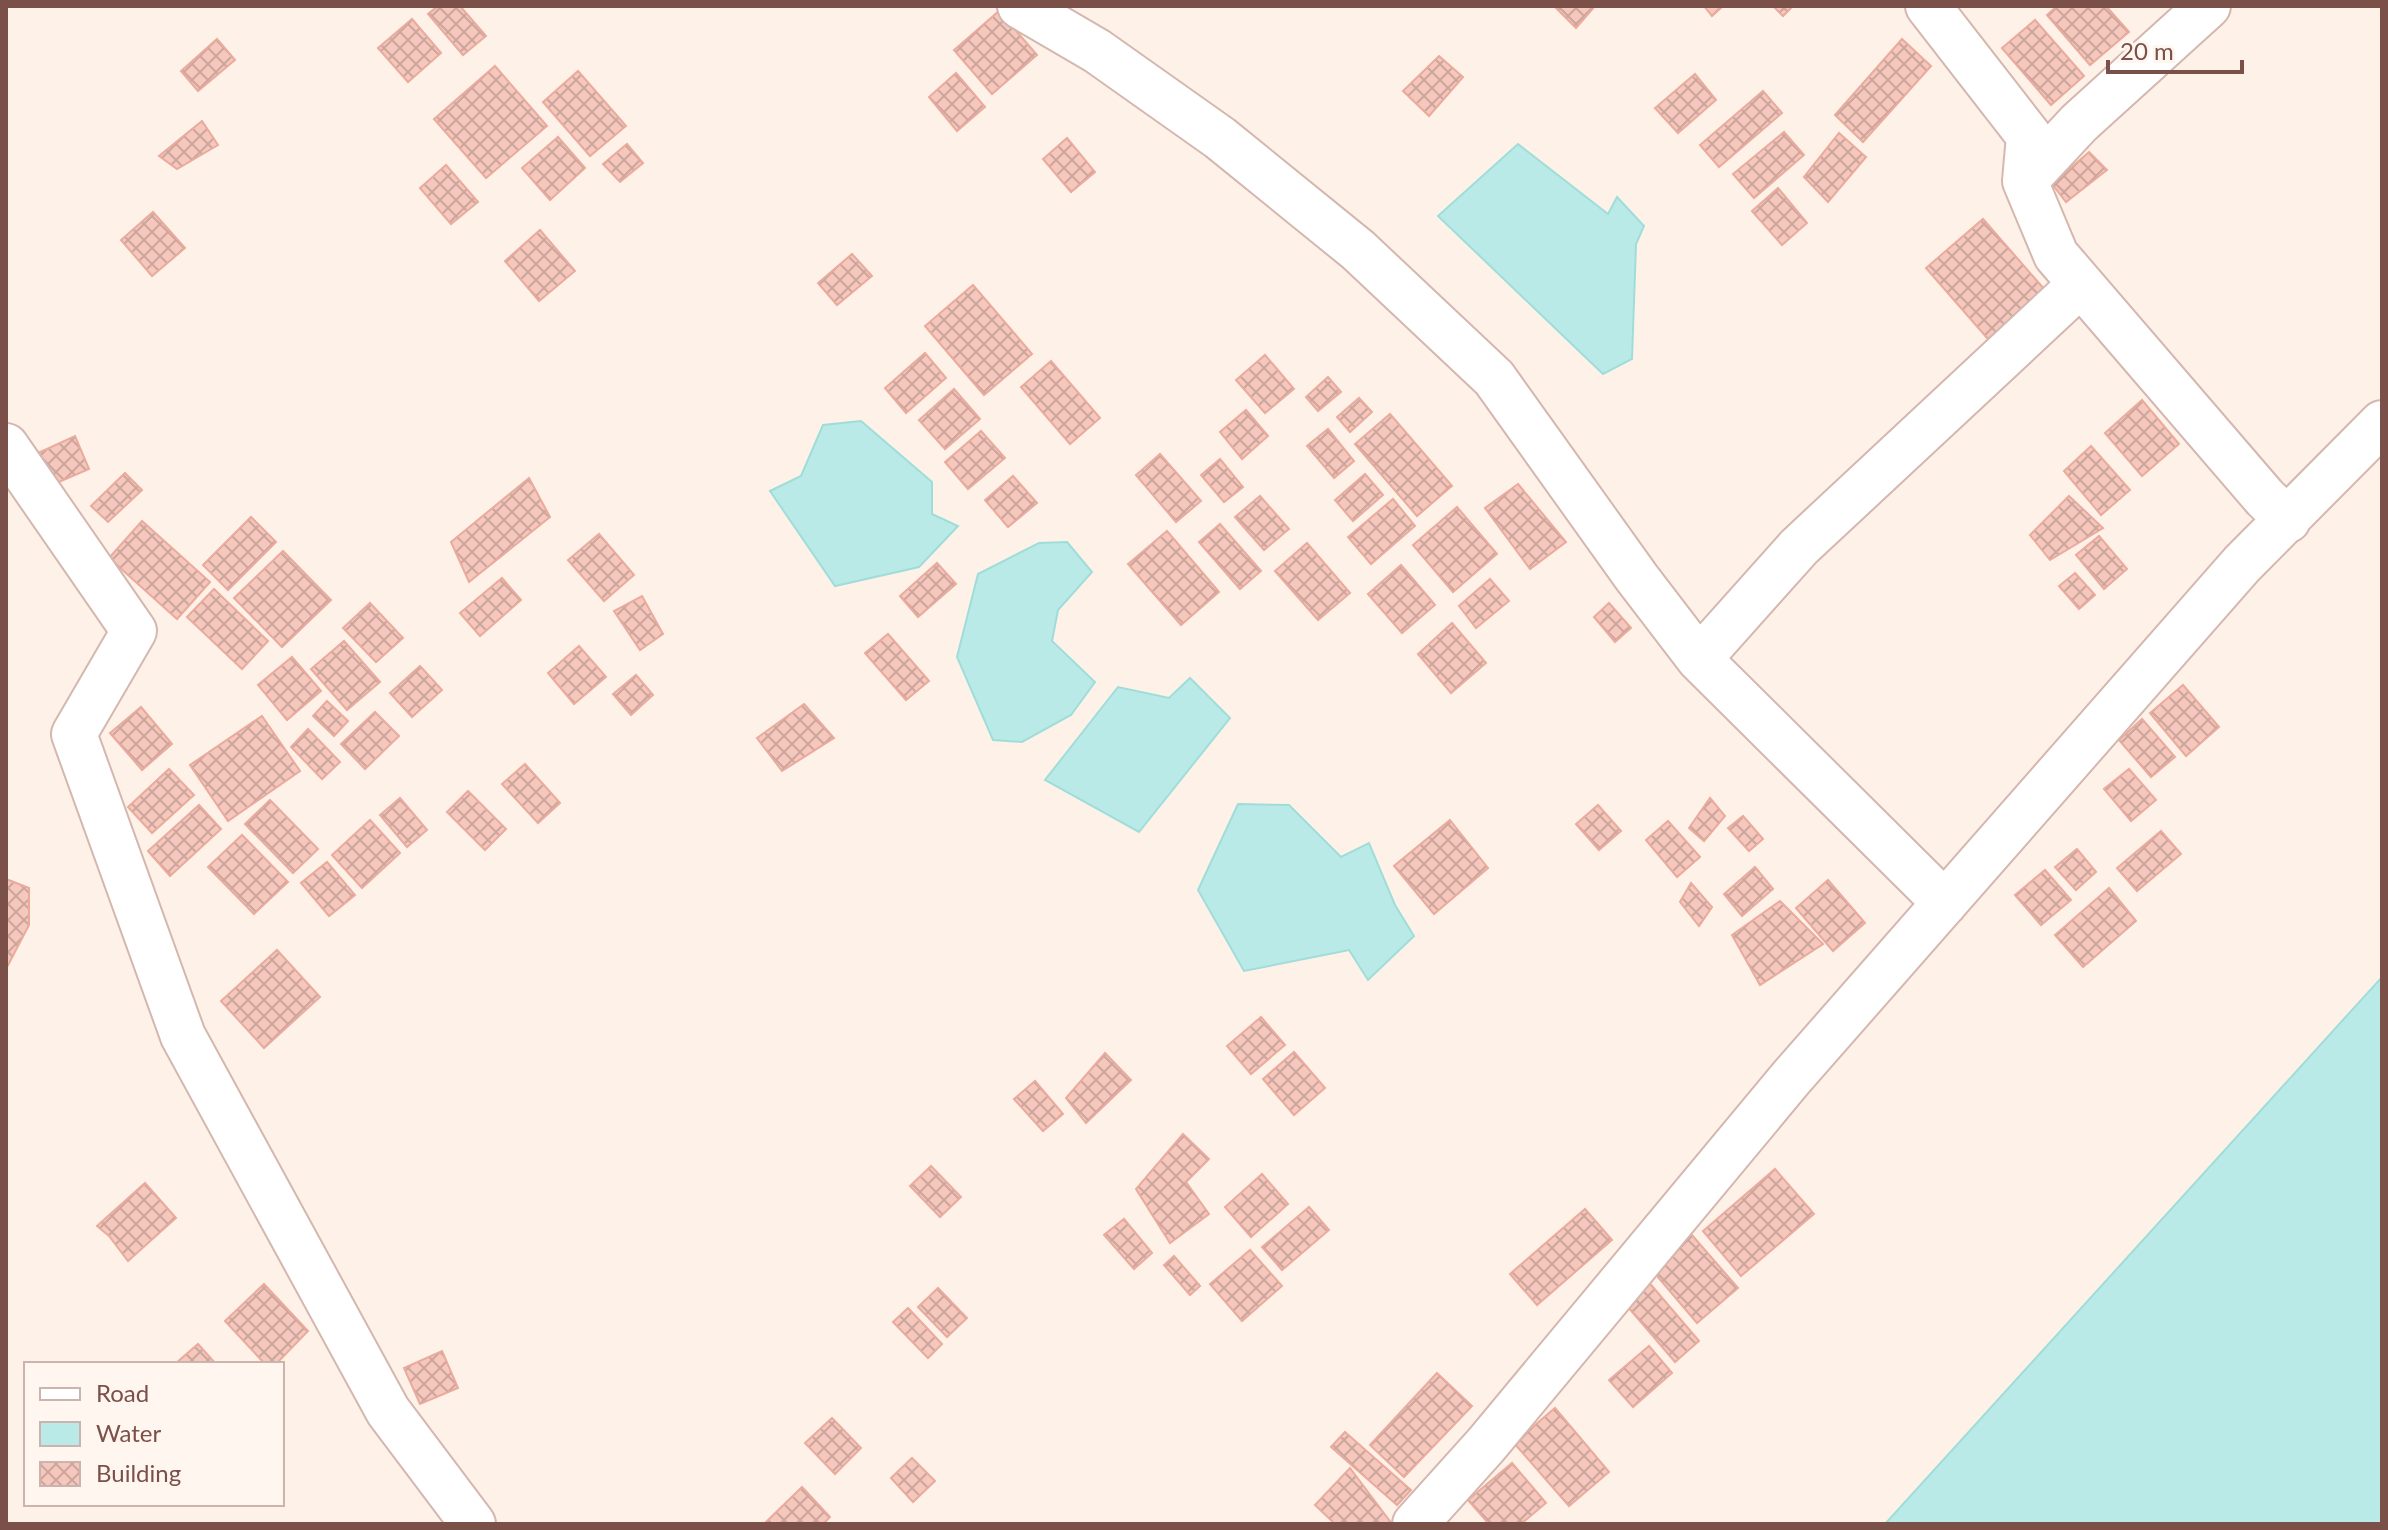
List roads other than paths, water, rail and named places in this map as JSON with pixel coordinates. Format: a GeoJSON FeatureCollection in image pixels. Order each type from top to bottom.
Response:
{"type":"FeatureCollection","features":[{"type":"Feature","properties":{"kind":"street"},"geometry":{"type":"LineString","coordinates":[[1020,6],[1097,51],[1220,138],[1358,250],[1494,378],[1699,659],[1945,903]]}},
{"type":"Feature","properties":{"kind":"street"},"geometry":{"type":"LineString","coordinates":[[1928,6],[2029,136],[2025,181],[2056,255],[2265,498],[2288,520]]}},
{"type":"Feature","properties":{"kind":"street"},"geometry":{"type":"LineString","coordinates":[[2025,181],[2079,123],[2208,6]]}},
{"type":"Feature","properties":{"kind":"street"},"geometry":{"type":"LineString","coordinates":[[1699,659],[1799,547],[2081,284]]}},
{"type":"Feature","properties":{"kind":"street"},"geometry":{"type":"LineString","coordinates":[[1415,1524],[1486,1445],[1791,1078],[2232,575],[2382,423]]}},
{"type":"Feature","properties":{"kind":"street"},"geometry":{"type":"LineString","coordinates":[[6,446],[134,631],[74,734],[183,1036],[388,1411],[473,1524]]}},
{"type":"Feature","properties":{"kind":"water"},"geometry":{"type":"Polygon","coordinates":[[[1518,144],[1608,214],[1617,197],[1644,226],[1636,244],[1632,359],[1603,374],[1438,216],[1518,144]]]}},
{"type":"Feature","properties":{"kind":"water"},"geometry":{"type":"Polygon","coordinates":[[[861,421],[932,482],[932,514],[958,526],[919,567],[835,586],[770,491],[801,476],[823,425],[861,421]]]}},
{"type":"Feature","properties":{"kind":"water"},"geometry":{"type":"Polygon","coordinates":[[[1067,542],[1092,572],[1058,610],[1052,641],[1095,682],[1071,715],[1022,742],[993,740],[957,657],[978,574],[1039,543],[1067,542]]]}},
{"type":"Feature","properties":{"kind":"water"},"geometry":{"type":"Polygon","coordinates":[[[1190,678],[1230,718],[1139,832],[1045,780],[1118,687],[1169,698],[1190,678]]]}},
{"type":"Feature","properties":{"kind":"water"},"geometry":{"type":"Polygon","coordinates":[[[1238,804],[1289,805],[1341,857],[1369,843],[1395,905],[1414,936],[1368,980],[1349,950],[1244,971],[1198,890],[1238,804]]]}},
{"type":"Feature","properties":{"kind":"water"},"geometry":{"type":"Polygon","coordinates":[[[2382,977],[2382,1524],[1885,1524],[2382,977]]]}}]}
